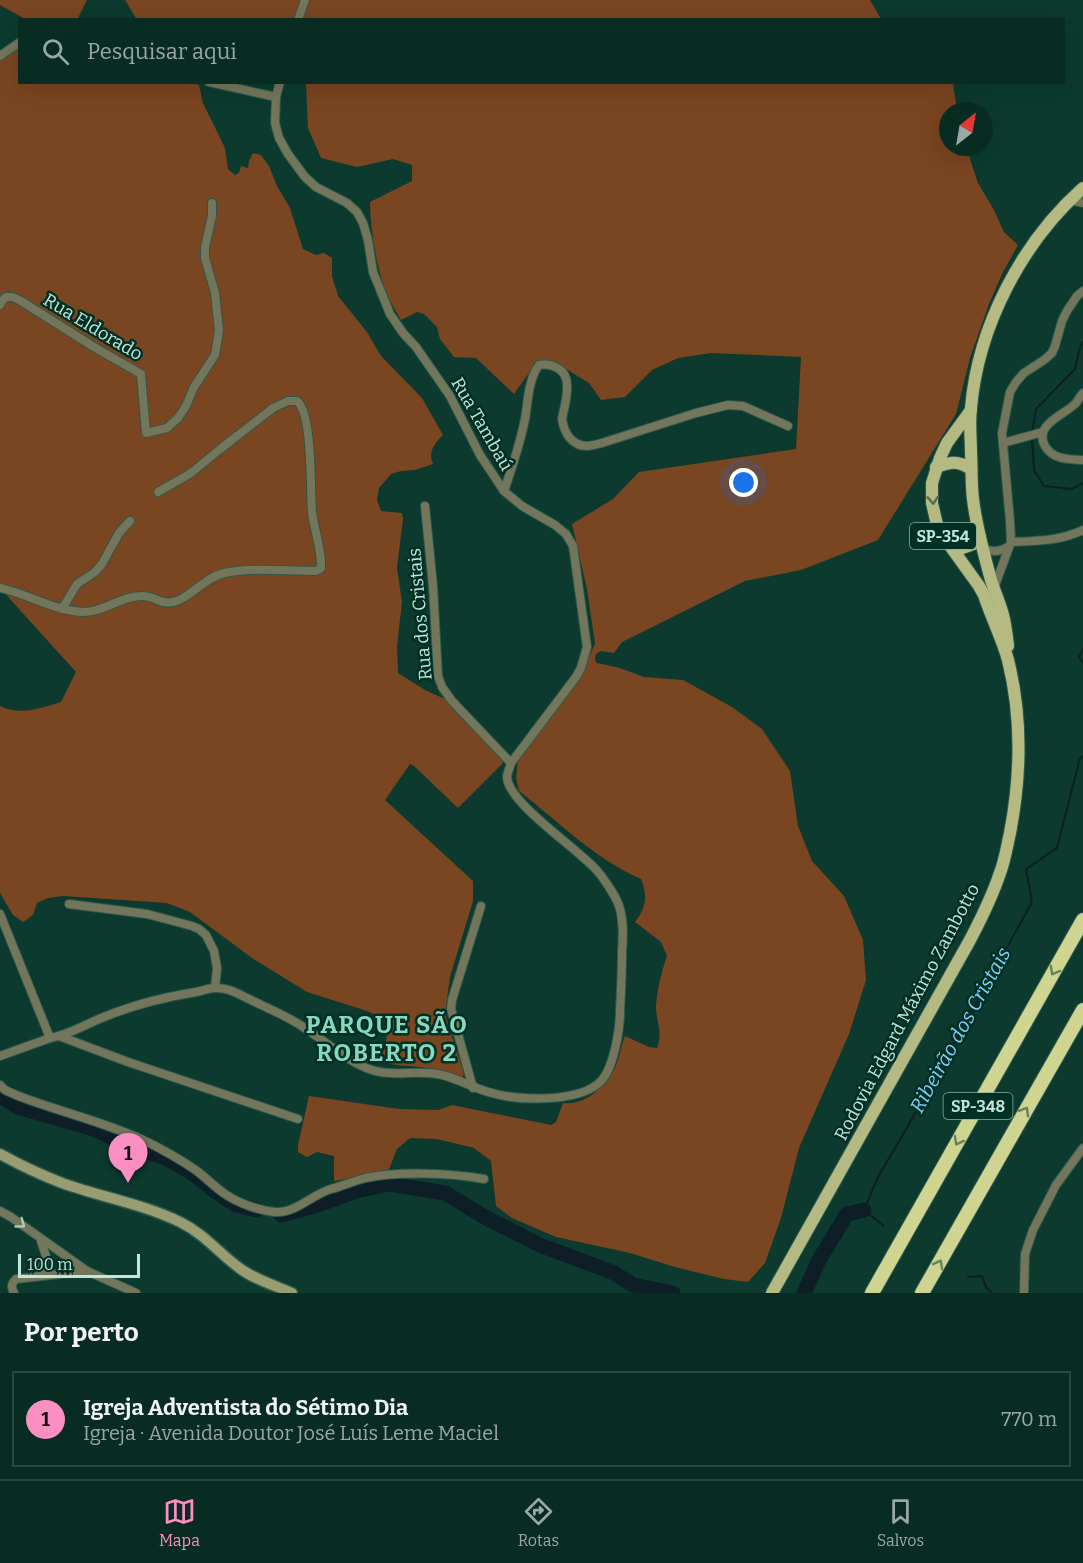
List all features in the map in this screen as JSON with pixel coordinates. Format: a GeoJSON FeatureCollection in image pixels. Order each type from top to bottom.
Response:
{"type":"FeatureCollection","features":[{"type":"Feature","properties":{"kind":"highway","name":"SP-348"},"geometry":{"type":"LineString","coordinates":[[872,1293],[1083,920]]}},
{"type":"Feature","properties":{"kind":"highway","name":"SP-348"},"geometry":{"type":"LineString","coordinates":[[922,1293],[1083,1010]]}},
{"type":"Feature","properties":{"kind":"main road","name":"Rodovia Edgard Máximo Zambotto"},"geometry":{"type":"LineString","coordinates":[[775,1288],[964,951],[986,909],[1000,873],[1015,802],[1019,767],[1018,734],[1006,629],[982,543],[973,500],[971,410],[981,356],[1002,298],[1030,250],[1054,217],[1083,188]]}},
{"type":"Feature","properties":{"kind":"main road","name":"Rodovia Edgard Máximo Zambotto"},"geometry":{"type":"LineString","coordinates":[[971,410],[947,443],[936,467],[932,483],[932,503],[938,529],[984,595],[1008,659]]}},
{"type":"Feature","properties":{"kind":"main road"},"geometry":{"type":"LineString","coordinates":[[936,467],[954,462],[971,469]]}},
{"type":"Feature","properties":{"kind":"main road"},"geometry":{"type":"LineString","coordinates":[[954,551],[982,543]]}},
{"type":"Feature","properties":{"kind":"street"},"geometry":{"type":"LineString","coordinates":[[299,18],[305,0]]}},
{"type":"Feature","properties":{"kind":"street"},"geometry":{"type":"LineString","coordinates":[[0,56],[18,43]]}},
{"type":"Feature","properties":{"kind":"street"},"geometry":{"type":"LineString","coordinates":[[218,84],[276,97]]}},
{"type":"Feature","properties":{"kind":"street","name":"Rua Tambaú"},"geometry":{"type":"LineString","coordinates":[[279,84],[276,97],[275,123],[279,138],[288,154],[310,182],[347,203],[357,212],[368,240],[373,272],[390,314],[450,396],[480,455],[504,491],[522,506],[555,525],[566,534],[573,546],[587,647],[576,677],[511,764]]}},
{"type":"Feature","properties":{"kind":"street"},"geometry":{"type":"LineString","coordinates":[[1070,200],[1083,203]]}},
{"type":"Feature","properties":{"kind":"street","name":"Rua Eldorado"},"geometry":{"type":"LineString","coordinates":[[0,305],[6,297],[13,297],[141,374],[146,434],[167,428],[186,406],[194,387],[215,355],[219,331],[215,293],[205,258],[212,203]]}},
{"type":"Feature","properties":{"kind":"street"},"geometry":{"type":"LineString","coordinates":[[994,589],[1009,545],[1010,521],[1002,434],[1010,392],[1024,373],[1052,353],[1067,311],[1083,291]]}},
{"type":"Feature","properties":{"kind":"street"},"geometry":{"type":"LineString","coordinates":[[504,491],[525,420],[529,391],[535,370],[539,365],[556,366],[566,378],[563,425],[566,434],[579,445],[602,443],[728,405],[743,406],[788,426]]}},
{"type":"Feature","properties":{"kind":"street"},"geometry":{"type":"LineString","coordinates":[[1083,393],[1074,405],[1048,424],[1043,432],[1046,449],[1056,457],[1083,460]]}},
{"type":"Feature","properties":{"kind":"street"},"geometry":{"type":"LineString","coordinates":[[0,588],[62,609],[83,612],[96,611],[126,599],[142,596],[167,604],[181,599],[221,574],[243,570],[316,571],[321,568],[312,513],[309,443],[303,407],[297,401],[288,401],[273,408],[191,473],[158,492]]}},
{"type":"Feature","properties":{"kind":"street"},"geometry":{"type":"LineString","coordinates":[[1003,442],[1043,432]]}},
{"type":"Feature","properties":{"kind":"street","name":"Rua dos Cristais"},"geometry":{"type":"LineString","coordinates":[[425,506],[433,586],[438,676],[442,687],[452,701],[511,764]]}},
{"type":"Feature","properties":{"kind":"street"},"geometry":{"type":"LineString","coordinates":[[62,609],[77,584],[95,572],[102,564],[119,533],[130,521]]}},
{"type":"Feature","properties":{"kind":"street"},"geometry":{"type":"LineString","coordinates":[[982,543],[991,552],[998,552],[1009,545],[1065,537],[1083,530]]}},
{"type":"Feature","properties":{"kind":"street"},"geometry":{"type":"LineString","coordinates":[[0,1056],[147,1002],[215,988],[237,993],[295,1022],[347,1058],[373,1071],[387,1074],[440,1074],[474,1088],[506,1096],[550,1098],[572,1095],[595,1085],[603,1079],[609,1067],[620,1029],[623,931],[619,906],[599,872],[523,805],[512,790],[507,776],[511,764]]}},
{"type":"Feature","properties":{"kind":"street"},"geometry":{"type":"LineString","coordinates":[[69,904],[147,914],[199,929],[206,935],[213,951],[217,968],[215,988]]}},
{"type":"Feature","properties":{"kind":"street"},"geometry":{"type":"LineString","coordinates":[[474,1088],[451,1009],[481,906]]}},
{"type":"Feature","properties":{"kind":"street"},"geometry":{"type":"LineString","coordinates":[[0,914],[50,1038]]}},
{"type":"Feature","properties":{"kind":"street"},"geometry":{"type":"LineString","coordinates":[[59,1036],[298,1119]]}},
{"type":"Feature","properties":{"kind":"street"},"geometry":{"type":"LineString","coordinates":[[0,1085],[5,1090],[23,1098],[141,1139],[195,1170],[237,1201],[265,1210],[286,1211],[329,1190],[365,1178],[402,1174],[462,1175],[484,1179]]}},
{"type":"Feature","properties":{"kind":"street"},"geometry":{"type":"LineString","coordinates":[[1024,1293],[1025,1254],[1033,1230],[1056,1185],[1083,1148]]}},
{"type":"Feature","properties":{"kind":"street"},"geometry":{"type":"LineString","coordinates":[[0,1154],[43,1176],[154,1212],[183,1224],[203,1237],[248,1274],[292,1293]]}},
{"type":"Feature","properties":{"kind":"street"},"geometry":{"type":"LineString","coordinates":[[0,1211],[87,1271],[136,1293]]}},
{"type":"Feature","properties":{"kind":"street"},"geometry":{"type":"LineString","coordinates":[[39,1276],[46,1256],[41,1239]]}},
{"type":"Feature","properties":{"kind":"street"},"geometry":{"type":"LineString","coordinates":[[14,1293],[11,1287],[16,1279],[87,1271]]}},
{"type":"Feature","properties":{"kind":"shaded area"},"geometry":{"type":"Polygon","coordinates":[[[0,0],[87,0],[78,18],[23,18],[0,5],[0,0]]]}},
{"type":"Feature","properties":{"kind":"shaded area"},"geometry":{"type":"Polygon","coordinates":[[[125,0],[870,0],[880,18],[136,18],[125,0]]]}},
{"type":"Feature","properties":{"kind":"shaded area"},"geometry":{"type":"Polygon","coordinates":[[[18,49],[18,84],[199,85],[203,103],[225,148],[228,169],[235,175],[239,173],[241,166],[248,168],[253,153],[261,155],[290,208],[303,249],[316,255],[324,253],[332,258],[332,276],[338,296],[367,332],[381,356],[422,398],[443,435],[433,448],[431,455],[433,464],[391,474],[379,488],[377,500],[381,511],[402,513],[403,519],[397,568],[402,602],[397,646],[398,673],[425,690],[447,700],[502,758],[503,763],[458,808],[410,764],[385,800],[473,881],[473,901],[450,977],[445,1014],[464,1074],[462,1078],[435,1070],[395,1065],[381,1060],[389,1028],[387,1022],[372,1013],[307,992],[252,958],[190,912],[167,903],[63,896],[48,898],[37,903],[33,915],[23,922],[13,915],[0,893],[0,706],[23,711],[61,702],[76,672],[0,588],[0,60],[18,49]]]}},
{"type":"Feature","properties":{"kind":"shaded area"},"geometry":{"type":"Polygon","coordinates":[[[306,84],[953,84],[956,102],[939,102],[939,156],[969,156],[978,183],[1004,232],[1018,245],[989,304],[970,358],[956,414],[878,540],[801,570],[745,581],[622,642],[614,653],[601,651],[596,654],[597,663],[644,677],[683,680],[732,707],[762,729],[790,771],[798,826],[812,861],[844,896],[863,940],[866,980],[849,1034],[799,1148],[781,1218],[765,1263],[748,1282],[724,1279],[630,1253],[556,1237],[512,1218],[496,1206],[491,1161],[474,1148],[437,1139],[410,1138],[397,1149],[388,1172],[334,1181],[334,1156],[317,1152],[307,1157],[298,1152],[298,1145],[309,1096],[399,1109],[438,1110],[452,1105],[551,1125],[556,1122],[563,1103],[572,1103],[588,1097],[608,1079],[617,1063],[625,1036],[649,1047],[657,1048],[660,1033],[656,1003],[667,956],[661,942],[635,922],[645,902],[645,891],[641,879],[593,851],[519,791],[516,778],[518,759],[583,668],[595,644],[587,589],[572,524],[613,499],[639,472],[796,449],[801,357],[711,353],[678,358],[652,370],[625,397],[601,400],[589,383],[566,369],[539,362],[514,394],[476,358],[454,357],[440,339],[437,327],[424,314],[417,312],[401,320],[387,295],[377,261],[370,202],[412,181],[412,165],[393,159],[357,167],[321,158],[308,128],[306,84]]]}},
{"type":"Feature","properties":{"kind":"waterway","name":"Ribeirão dos Cristais"},"geometry":{"type":"LineString","coordinates":[[1032,433],[1036,409],[1075,369],[1083,342]]}},
{"type":"Feature","properties":{"kind":"waterway","name":"Ribeirão dos Cristais"},"geometry":{"type":"LineString","coordinates":[[1032,438],[1034,470],[1044,486],[1072,489],[1083,483]]}},
{"type":"Feature","properties":{"kind":"waterway","name":"Ribeirão dos Cristais"},"geometry":{"type":"LineString","coordinates":[[1083,649],[1079,657],[1083,663]]}},
{"type":"Feature","properties":{"kind":"waterway","name":"Ribeirão dos Cristais"},"geometry":{"type":"LineString","coordinates":[[884,1226],[864,1210],[878,1177],[1032,902],[1026,869],[1057,848],[1080,758],[1083,756]]}},
{"type":"Feature","properties":{"kind":"waterway","name":"Ribeirão dos Cristais"},"geometry":{"type":"LineString","coordinates":[[0,1096],[18,1107],[94,1129],[132,1147],[163,1157],[191,1172],[236,1205],[257,1210]]}},
{"type":"Feature","properties":{"kind":"waterway","name":"Ribeirão dos Cristais"},"geometry":{"type":"LineString","coordinates":[[281,1215],[356,1191],[389,1184],[445,1193],[488,1219],[542,1246],[612,1272],[633,1285],[673,1293]]}},
{"type":"Feature","properties":{"kind":"waterway","name":"Ribeirão dos Cristais"},"geometry":{"type":"LineString","coordinates":[[804,1293],[819,1260],[847,1214],[864,1210]]}},
{"type":"Feature","properties":{"kind":"waterway"},"geometry":{"type":"LineString","coordinates":[[968,1277],[982,1276],[986,1287],[992,1293]]}},
{"type":"Feature","properties":{"kind":"place","name":"Igreja Adventista do Sétimo Dia"},"geometry":{"type":"Point","coordinates":[128,1183]}},
{"type":"Feature","properties":{"kind":"district","name":"PARQUE SÃO ROBERTO 2"},"geometry":{"type":"Point","coordinates":[387,1039]}}]}
